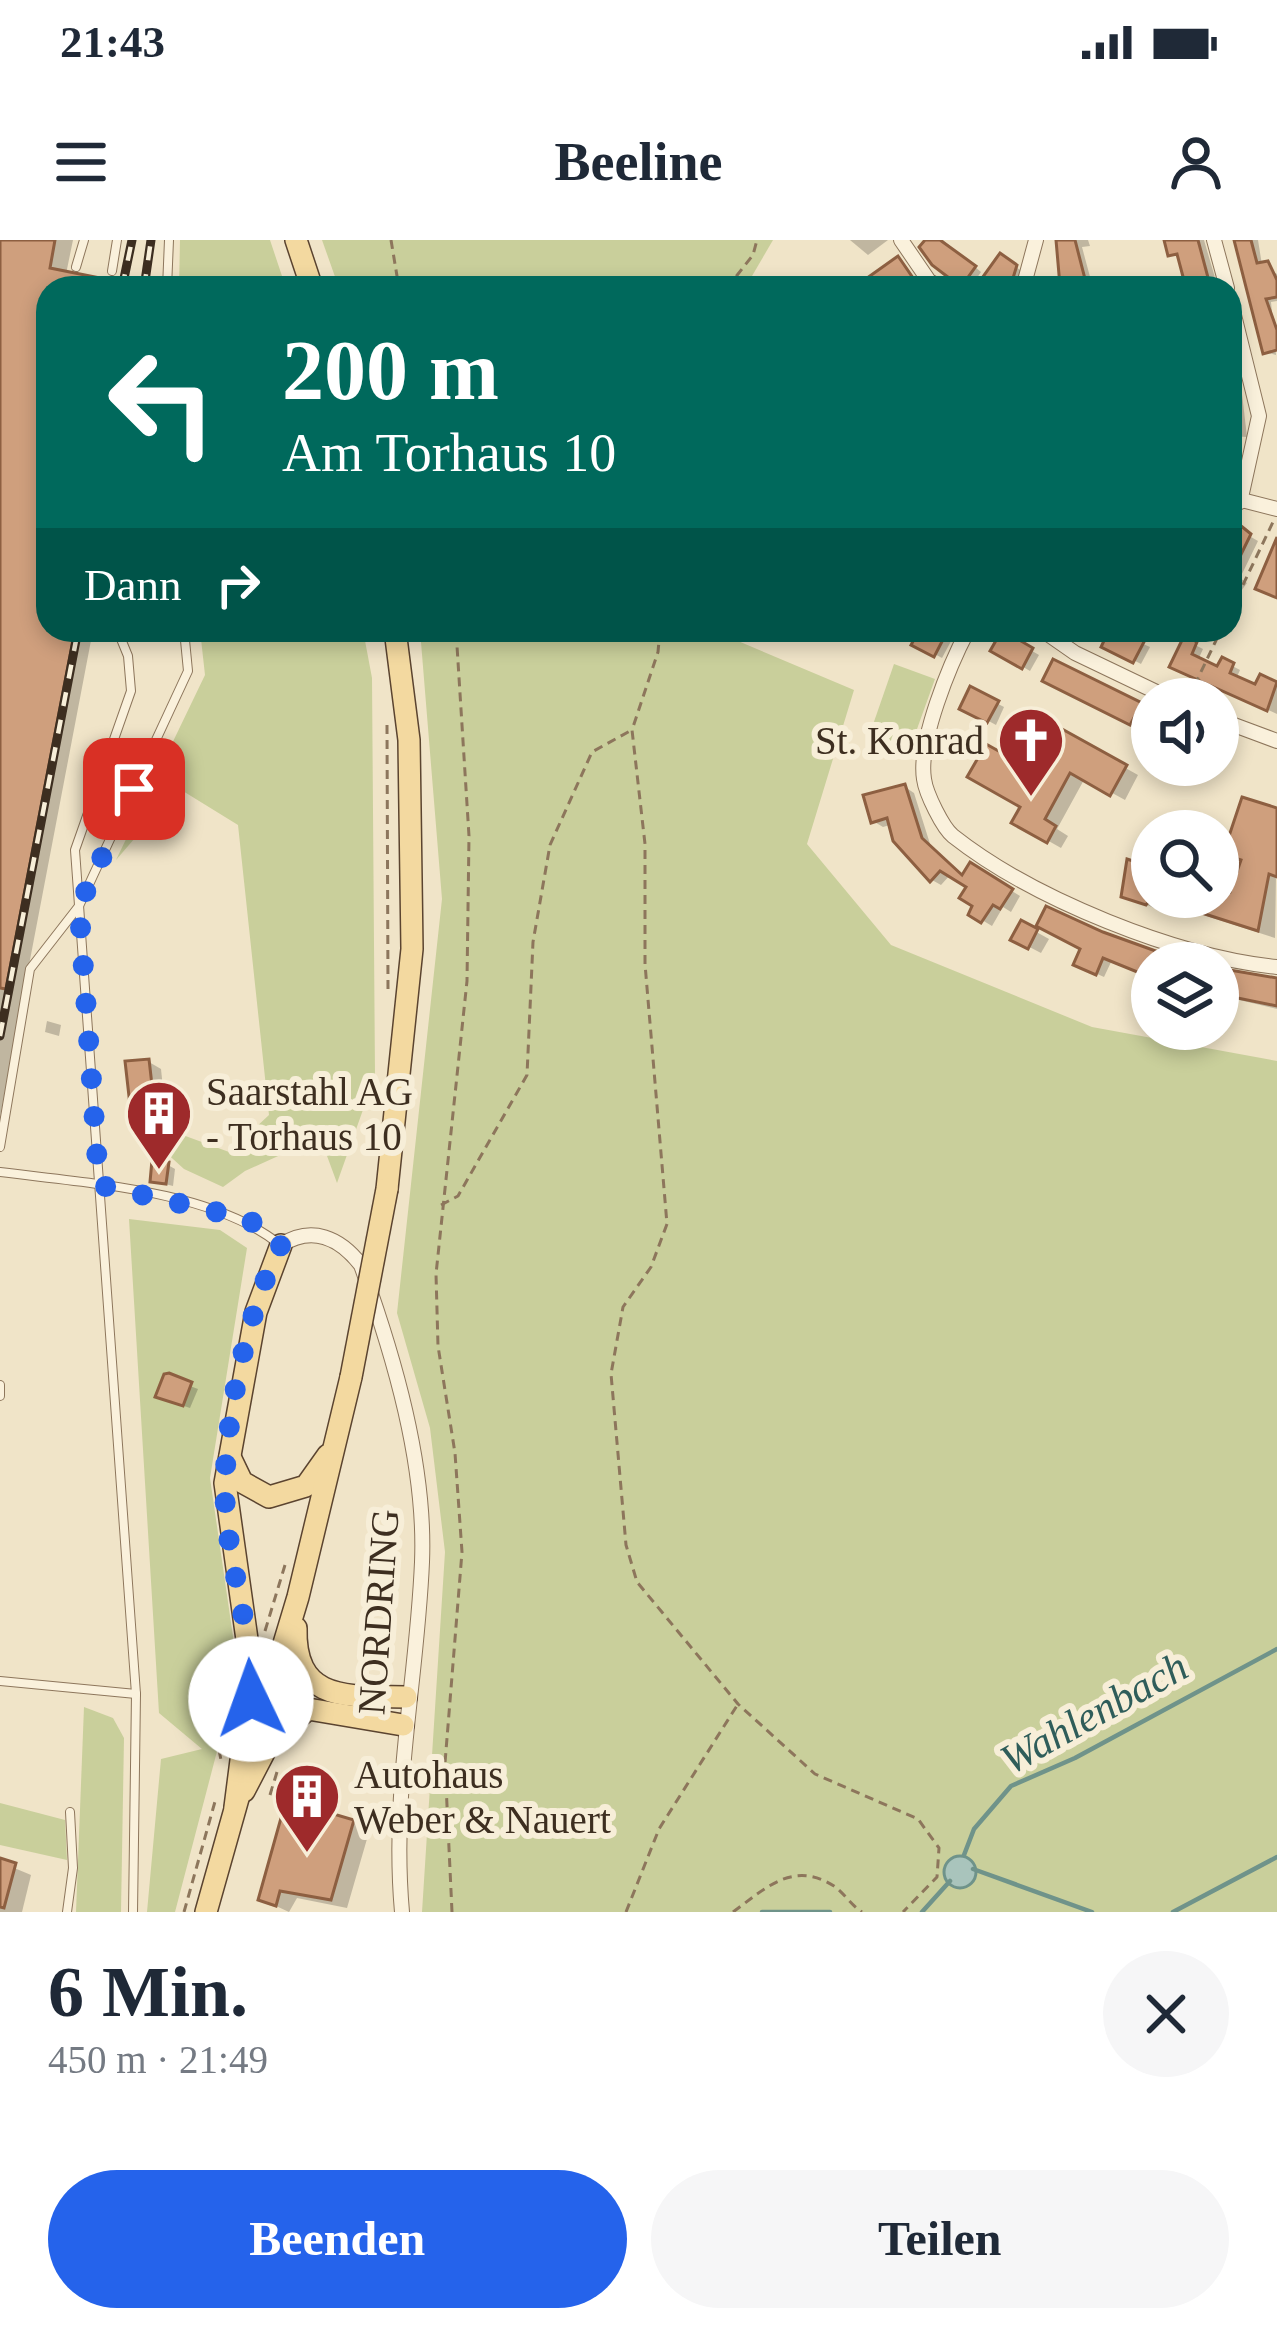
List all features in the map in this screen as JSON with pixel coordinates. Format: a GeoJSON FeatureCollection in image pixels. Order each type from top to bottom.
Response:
{"type":"FeatureCollection","features":[{"type":"Feature","properties":{"kind":"main road"},"geometry":{"type":"LineString","coordinates":[[296,240],[308,276]]}},
{"type":"Feature","properties":{"kind":"main road"},"geometry":{"type":"LineString","coordinates":[[206,1912],[298,1597],[339,1433],[387,1189],[412,949],[409,740],[396,642]]}},
{"type":"Feature","properties":{"kind":"main road"},"geometry":{"type":"LineString","coordinates":[[235,1807],[252,1675],[226,1521],[229,1455],[256,1312],[281,1245]]}},
{"type":"Feature","properties":{"kind":"main road"},"geometry":{"type":"LineString","coordinates":[[229,1455],[242,1482],[253,1491],[282,1496],[306,1486],[339,1433]]}},
{"type":"Feature","properties":{"kind":"main road"},"geometry":{"type":"LineString","coordinates":[[298,1597],[296,1649],[306,1676],[336,1693],[406,1697]]}},
{"type":"Feature","properties":{"kind":"main road"},"geometry":{"type":"LineString","coordinates":[[235,1807],[270,1742],[308,1709],[403,1726]]}},
{"type":"Feature","properties":{"kind":"street"},"geometry":{"type":"LineString","coordinates":[[901,240],[928,276]]}},
{"type":"Feature","properties":{"kind":"street"},"geometry":{"type":"LineString","coordinates":[[1026,276],[1036,240]]}},
{"type":"Feature","properties":{"kind":"street"},"geometry":{"type":"LineString","coordinates":[[1214,240],[1224,276]]}},
{"type":"Feature","properties":{"kind":"street"},"geometry":{"type":"LineString","coordinates":[[1242,347],[1259,416],[1242,476]]}},
{"type":"Feature","properties":{"kind":"street"},"geometry":{"type":"LineString","coordinates":[[1242,502],[1277,512]]}},
{"type":"Feature","properties":{"kind":"street"},"geometry":{"type":"LineString","coordinates":[[962,642],[942,679],[924,779],[949,834],[1065,901],[1142,936],[1277,967]]}},
{"type":"Feature","properties":{"kind":"street"},"geometry":{"type":"LineString","coordinates":[[1059,642],[1131,680]]}},
{"type":"Feature","properties":{"kind":"street"},"geometry":{"type":"LineString","coordinates":[[1239,726],[1277,741]]}},
{"type":"Feature","properties":{"kind":"street","name":"NORDRING"},"geometry":{"type":"LineString","coordinates":[[281,1245],[315,1234],[348,1248],[361,1265],[418,1479],[422,1529],[403,1726],[402,1912]]}},
{"type":"Feature","properties":{"kind":"lane"},"geometry":{"type":"LineString","coordinates":[[76,267],[84,240]]}},
{"type":"Feature","properties":{"kind":"lane"},"geometry":{"type":"LineString","coordinates":[[112,271],[116,240]]}},
{"type":"Feature","properties":{"kind":"lane"},"geometry":{"type":"LineString","coordinates":[[168,276],[169,240]]}},
{"type":"Feature","properties":{"kind":"lane"},"geometry":{"type":"LineString","coordinates":[[122,642],[130,691],[75,850],[136,1694],[133,1912]]}},
{"type":"Feature","properties":{"kind":"lane"},"geometry":{"type":"LineString","coordinates":[[0,1148],[30,970],[79,906],[188,671],[185,642]]}},
{"type":"Feature","properties":{"kind":"lane"},"geometry":{"type":"LineString","coordinates":[[0,1172],[99,1185],[248,1219],[281,1245]]}},
{"type":"Feature","properties":{"kind":"lane"},"geometry":{"type":"LineString","coordinates":[[0,1385],[0,1396]]}},
{"type":"Feature","properties":{"kind":"lane"},"geometry":{"type":"LineString","coordinates":[[0,1681],[136,1694]]}},
{"type":"Feature","properties":{"kind":"lane"},"geometry":{"type":"LineString","coordinates":[[67,1912],[74,1868],[70,1812]]}},
{"type":"Feature","properties":{"kind":"path"},"geometry":{"type":"LineString","coordinates":[[391,240],[397,276]]}},
{"type":"Feature","properties":{"kind":"path"},"geometry":{"type":"LineString","coordinates":[[736,276],[757,240]]}},
{"type":"Feature","properties":{"kind":"path"},"geometry":{"type":"LineString","coordinates":[[1242,586],[1277,512]]}},
{"type":"Feature","properties":{"kind":"path"},"geometry":{"type":"LineString","coordinates":[[452,1912],[445,1763],[462,1552],[455,1454],[438,1346],[441,1205],[466,981],[469,836],[457,642]]}},
{"type":"Feature","properties":{"kind":"path"},"geometry":{"type":"LineString","coordinates":[[659,642],[632,730],[645,844],[645,964],[667,1223],[651,1268],[623,1307],[611,1374],[626,1545],[637,1582],[648,1598],[739,1704],[815,1774],[918,1819],[939,1848],[938,1877],[903,1912]]}},
{"type":"Feature","properties":{"kind":"path"},"geometry":{"type":"LineString","coordinates":[[1198,678],[1215,642]]}},
{"type":"Feature","properties":{"kind":"path"},"geometry":{"type":"LineString","coordinates":[[387,727],[388,1010]]}},
{"type":"Feature","properties":{"kind":"path"},"geometry":{"type":"LineString","coordinates":[[441,1205],[458,1196],[527,1075],[532,942],[550,845],[592,752],[606,740],[632,730]]}},
{"type":"Feature","properties":{"kind":"path"},"geometry":{"type":"LineString","coordinates":[[626,1912],[659,1828],[739,1704]]}},
{"type":"Feature","properties":{"kind":"path"},"geometry":{"type":"LineString","coordinates":[[219,1750],[217,1759],[223,1760]]}},
{"type":"Feature","properties":{"kind":"path"},"geometry":{"type":"LineString","coordinates":[[271,1795],[277,1772]]}},
{"type":"Feature","properties":{"kind":"path"},"geometry":{"type":"LineString","coordinates":[[733,1912],[785,1875],[812,1875],[838,1888],[862,1912]]}},
{"type":"Feature","properties":{"kind":"green space"},"geometry":{"type":"Polygon","coordinates":[[[180,240],[270,240],[282,276],[179,276],[180,240]]]}},
{"type":"Feature","properties":{"kind":"green space"},"geometry":{"type":"Polygon","coordinates":[[[322,240],[773,240],[752,276],[335,276],[322,240]]]}},
{"type":"Feature","properties":{"kind":"green space"},"geometry":{"type":"Polygon","coordinates":[[[201,642],[365,642],[372,678],[375,1076],[337,1183],[320,1137],[245,1171],[223,1187],[184,1169],[151,1139],[168,1092],[180,1134],[229,1152],[269,1115],[238,825],[178,788],[116,860],[205,675],[201,642]]]}},
{"type":"Feature","properties":{"kind":"green space"},"geometry":{"type":"Polygon","coordinates":[[[421,642],[740,642],[854,690],[807,844],[891,945],[1092,1027],[1131,1034],[1131,1050],[1217,1050],[1277,1061],[1277,1912],[422,1912],[445,1552],[430,1428],[397,1313],[442,899],[421,642]]]}},
{"type":"Feature","properties":{"kind":"green space"},"geometry":{"type":"Polygon","coordinates":[[[894,664],[935,679],[908,754],[868,739],[894,664]]]}},
{"type":"Feature","properties":{"kind":"green space"},"geometry":{"type":"Polygon","coordinates":[[[129,1219],[220,1230],[247,1248],[210,1478],[238,1671],[175,1912],[147,1912],[161,1759],[202,1749],[159,1713],[129,1219]]]}},
{"type":"Feature","properties":{"kind":"green space"},"geometry":{"type":"Polygon","coordinates":[[[84,1707],[113,1718],[124,1738],[121,1912],[76,1912],[84,1707]]]}},
{"type":"Feature","properties":{"kind":"green space"},"geometry":{"type":"Polygon","coordinates":[[[0,1803],[65,1820],[67,1860],[0,1845],[0,1803]]]}},
{"type":"Feature","properties":{"kind":"water"},"geometry":{"type":"Polygon","coordinates":[[[960,1856],[972,1860],[976,1872],[972,1884],[960,1888],[948,1884],[944,1872],[948,1860],[960,1856]]]}},
{"type":"Feature","properties":{"kind":"building"},"geometry":{"type":"Polygon","coordinates":[[[0,240],[55,240],[50,268],[90,276],[36,276],[36,642],[73,642],[6,989],[0,988],[0,240]]]}},
{"type":"Feature","properties":{"kind":"building"},"geometry":{"type":"Polygon","coordinates":[[[925,240],[940,240],[976,266],[969,276],[946,276],[919,247],[925,240]]]}},
{"type":"Feature","properties":{"kind":"building"},"geometry":{"type":"Polygon","coordinates":[[[1056,240],[1075,240],[1084,276],[1059,276],[1056,240]]]}},
{"type":"Feature","properties":{"kind":"building"},"geometry":{"type":"Polygon","coordinates":[[[1164,240],[1198,240],[1208,276],[1183,276],[1177,254],[1168,256],[1164,240]]]}},
{"type":"Feature","properties":{"kind":"building"},"geometry":{"type":"Polygon","coordinates":[[[1234,240],[1251,240],[1257,263],[1268,261],[1277,280],[1277,297],[1266,299],[1277,330],[1277,350],[1263,354],[1234,240]]]}},
{"type":"Feature","properties":{"kind":"building"},"geometry":{"type":"Polygon","coordinates":[[[1000,253],[1017,265],[1014,276],[983,276],[1000,253]]]}},
{"type":"Feature","properties":{"kind":"building"},"geometry":{"type":"Polygon","coordinates":[[[898,256],[912,276],[870,276],[898,256]]]}},
{"type":"Feature","properties":{"kind":"building"},"geometry":{"type":"Polygon","coordinates":[[[1242,527],[1251,534],[1242,552],[1242,527]]]}},
{"type":"Feature","properties":{"kind":"building"},"geometry":{"type":"Polygon","coordinates":[[[1277,537],[1277,598],[1255,589],[1277,537]]]}},
{"type":"Feature","properties":{"kind":"building"},"geometry":{"type":"Polygon","coordinates":[[[913,642],[942,642],[934,657],[913,642]]]}},
{"type":"Feature","properties":{"kind":"building"},"geometry":{"type":"Polygon","coordinates":[[[995,642],[1023,642],[1033,648],[1022,669],[990,651],[995,642]]]}},
{"type":"Feature","properties":{"kind":"building"},"geometry":{"type":"Polygon","coordinates":[[[1103,642],[1144,642],[1133,663],[1101,647],[1103,642]]]}},
{"type":"Feature","properties":{"kind":"building"},"geometry":{"type":"Polygon","coordinates":[[[1181,642],[1197,642],[1192,654],[1217,666],[1222,657],[1234,663],[1230,673],[1255,684],[1260,674],[1277,682],[1267,711],[1239,698],[1239,678],[1194,678],[1169,667],[1181,642]]]}},
{"type":"Feature","properties":{"kind":"building"},"geometry":{"type":"Polygon","coordinates":[[[1053,659],[1131,698],[1131,723],[1130,725],[1042,681],[1053,659]]]}},
{"type":"Feature","properties":{"kind":"building"},"geometry":{"type":"Polygon","coordinates":[[[970,686],[999,701],[987,723],[959,709],[970,686]]]}},
{"type":"Feature","properties":{"kind":"building"},"geometry":{"type":"Polygon","coordinates":[[[1044,719],[1127,765],[1110,796],[1070,773],[1045,819],[1056,826],[1047,843],[1011,823],[1020,807],[967,777],[986,744],[1020,763],[1044,719]]]}},
{"type":"Feature","properties":{"kind":"building"},"geometry":{"type":"Polygon","coordinates":[[[905,784],[922,838],[962,875],[970,862],[1013,889],[1000,909],[993,905],[981,923],[968,915],[972,906],[959,898],[966,887],[940,871],[930,882],[893,841],[887,818],[871,823],[863,795],[905,784]]]}},
{"type":"Feature","properties":{"kind":"building"},"geometry":{"type":"Polygon","coordinates":[[[1242,797],[1277,808],[1277,877],[1269,874],[1258,931],[1217,918],[1239,918],[1238,810],[1242,797]]]}},
{"type":"Feature","properties":{"kind":"building"},"geometry":{"type":"Polygon","coordinates":[[[1127,859],[1131,860],[1131,900],[1121,897],[1127,859]]]}},
{"type":"Feature","properties":{"kind":"building"},"geometry":{"type":"Polygon","coordinates":[[[1046,906],[1131,942],[1131,969],[1103,958],[1096,975],[1073,965],[1080,949],[1036,926],[1046,906]]]}},
{"type":"Feature","properties":{"kind":"building"},"geometry":{"type":"Polygon","coordinates":[[[1021,920],[1038,929],[1028,949],[1010,940],[1021,920]]]}},
{"type":"Feature","properties":{"kind":"building"},"geometry":{"type":"Polygon","coordinates":[[[1239,972],[1277,978],[1277,1006],[1239,998],[1239,972]]]}},
{"type":"Feature","properties":{"kind":"building"},"geometry":{"type":"Polygon","coordinates":[[[149,1059],[155,1112],[131,1114],[125,1061],[149,1059]]]}},
{"type":"Feature","properties":{"kind":"building","name":"Saarstahl AG - Torhaus 10"},"geometry":{"type":"Polygon","coordinates":[[[152,1160],[169,1162],[166,1184],[150,1182],[152,1160]]]}},
{"type":"Feature","properties":{"kind":"building"},"geometry":{"type":"Polygon","coordinates":[[[164,1374],[192,1382],[183,1406],[155,1397],[164,1374]]]}},
{"type":"Feature","properties":{"kind":"building","name":"Autohaus Weber & Nauert"},"geometry":{"type":"Polygon","coordinates":[[[286,1800],[354,1820],[331,1900],[280,1891],[276,1906],[258,1900],[286,1800]]]}},
{"type":"Feature","properties":{"kind":"building"},"geometry":{"type":"Polygon","coordinates":[[[0,1858],[16,1863],[4,1908],[0,1907],[0,1858]]]}},
{"type":"Feature","properties":{"kind":"waterway","name":"Wahlenbach"},"geometry":{"type":"LineString","coordinates":[[964,1855],[974,1829],[1011,1786],[1075,1758],[1277,1649]]}},
{"type":"Feature","properties":{"kind":"waterway"},"geometry":{"type":"LineString","coordinates":[[1173,1912],[1277,1857]]}},
{"type":"Feature","properties":{"kind":"waterway"},"geometry":{"type":"LineString","coordinates":[[973,1869],[1092,1912]]}},
{"type":"Feature","properties":{"kind":"waterway","name":"Wahlenbach"},"geometry":{"type":"LineString","coordinates":[[922,1912],[950,1881]]}},
{"type":"Feature","properties":{"kind":"waterway","name":"Wahlenbach"},"geometry":{"type":"LineString","coordinates":[[762,1912],[830,1912]]}},
{"type":"Feature","properties":{"kind":"railway"},"geometry":{"type":"LineString","coordinates":[[124,276],[132,240]]}},
{"type":"Feature","properties":{"kind":"railway"},"geometry":{"type":"LineString","coordinates":[[146,276],[151,240]]}},
{"type":"Feature","properties":{"kind":"railway"},"geometry":{"type":"LineString","coordinates":[[0,1036],[76,642]]}},
{"type":"Feature","properties":{"kind":"place","name":"St. Konrad"},"geometry":{"type":"Point","coordinates":[1031,799]}},
{"type":"Feature","properties":{"kind":"place","name":"Saarstahl AG - Torhaus 10"},"geometry":{"type":"Point","coordinates":[159,1172]}},
{"type":"Feature","properties":{"kind":"place","name":"Autohaus Weber & Nauert"},"geometry":{"type":"Point","coordinates":[307,1855]}},
{"type":"Feature","properties":{"kind":"route"},"geometry":{"type":"LineString","coordinates":[[134,789],[79,906],[99,1185],[248,1219],[281,1245],[267,1271],[256,1312],[230,1435],[225,1483],[226,1521],[250,1653],[251,1699]]}}]}
